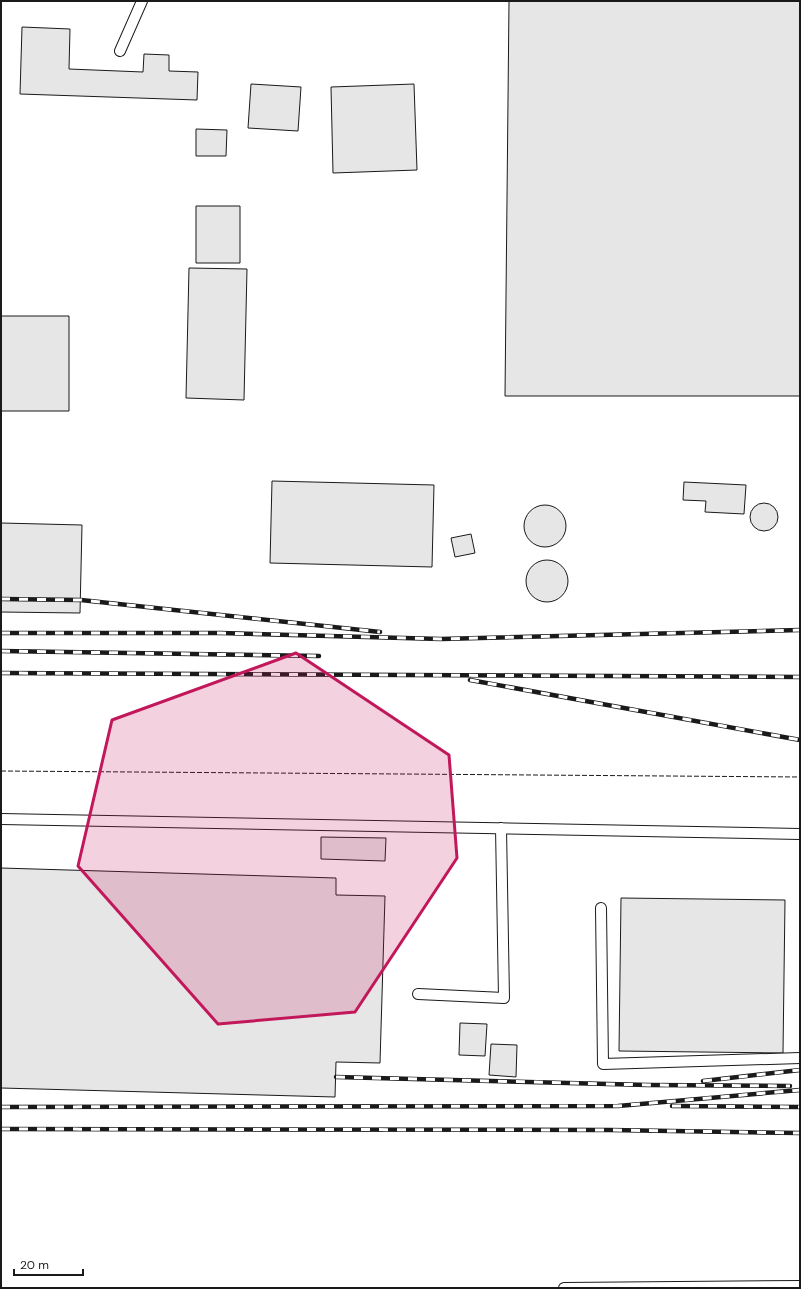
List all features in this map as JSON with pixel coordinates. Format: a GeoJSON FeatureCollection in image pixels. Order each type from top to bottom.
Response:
{"type":"FeatureCollection","features":[{"type":"Feature","properties":{"kind":"lane"},"geometry":{"type":"LineString","coordinates":[[120,51],[142,1]]}},
{"type":"Feature","properties":{"kind":"lane"},"geometry":{"type":"LineString","coordinates":[[1,819],[800,834]]}},
{"type":"Feature","properties":{"kind":"lane"},"geometry":{"type":"LineString","coordinates":[[418,994],[504,998],[501,828]]}},
{"type":"Feature","properties":{"kind":"lane"},"geometry":{"type":"LineString","coordinates":[[601,908],[603,1064],[800,1058]]}},
{"type":"Feature","properties":{"kind":"lane"},"geometry":{"type":"LineString","coordinates":[[564,1288],[800,1286]]}},
{"type":"Feature","properties":{"kind":"highlighted area"},"geometry":{"type":"Polygon","coordinates":[[[296,653],[449,755],[457,858],[355,1012],[218,1024],[78,866],[112,720],[296,653]]]}},
{"type":"Feature","properties":{"kind":"building"},"geometry":{"type":"Polygon","coordinates":[[[509,1],[800,1],[800,396],[505,396],[509,1]]]}},
{"type":"Feature","properties":{"kind":"building"},"geometry":{"type":"Polygon","coordinates":[[[22,27],[70,29],[69,69],[143,72],[144,54],[169,55],[169,71],[198,72],[197,100],[20,94],[22,27]]]}},
{"type":"Feature","properties":{"kind":"building"},"geometry":{"type":"Polygon","coordinates":[[[251,84],[301,87],[298,131],[248,128],[251,84]]]}},
{"type":"Feature","properties":{"kind":"building"},"geometry":{"type":"Polygon","coordinates":[[[414,84],[417,170],[333,173],[331,87],[414,84]]]}},
{"type":"Feature","properties":{"kind":"building"},"geometry":{"type":"Polygon","coordinates":[[[196,129],[227,130],[226,156],[196,156],[196,129]]]}},
{"type":"Feature","properties":{"kind":"building"},"geometry":{"type":"Polygon","coordinates":[[[196,206],[240,206],[240,263],[196,263],[196,206]]]}},
{"type":"Feature","properties":{"kind":"building"},"geometry":{"type":"Polygon","coordinates":[[[189,268],[247,269],[244,400],[186,398],[189,268]]]}},
{"type":"Feature","properties":{"kind":"building"},"geometry":{"type":"Polygon","coordinates":[[[1,316],[69,316],[69,411],[1,411],[1,316]]]}},
{"type":"Feature","properties":{"kind":"building"},"geometry":{"type":"Polygon","coordinates":[[[272,481],[434,485],[432,567],[270,563],[272,481]]]}},
{"type":"Feature","properties":{"kind":"building"},"geometry":{"type":"Polygon","coordinates":[[[684,482],[746,485],[744,514],[705,512],[706,501],[683,500],[684,482]]]}},
{"type":"Feature","properties":{"kind":"building"},"geometry":{"type":"Polygon","coordinates":[[[764,503],[774,507],[778,517],[774,527],[764,531],[754,527],[750,517],[754,507],[764,503]]]}},
{"type":"Feature","properties":{"kind":"building"},"geometry":{"type":"Polygon","coordinates":[[[541,505],[549,505],[557,508],[563,514],[566,526],[563,538],[557,544],[549,547],[541,547],[533,544],[527,538],[524,530],[524,522],[527,514],[533,508],[541,505]]]}},
{"type":"Feature","properties":{"kind":"building"},"geometry":{"type":"Polygon","coordinates":[[[1,523],[82,525],[80,613],[1,612],[1,523]]]}},
{"type":"Feature","properties":{"kind":"building"},"geometry":{"type":"Polygon","coordinates":[[[471,534],[475,553],[455,557],[451,538],[471,534]]]}},
{"type":"Feature","properties":{"kind":"building"},"geometry":{"type":"Polygon","coordinates":[[[543,560],[551,560],[559,563],[565,569],[568,581],[565,593],[559,599],[551,602],[543,602],[535,599],[529,593],[526,585],[526,577],[529,569],[535,563],[543,560]]]}},
{"type":"Feature","properties":{"kind":"building"},"geometry":{"type":"Polygon","coordinates":[[[321,837],[386,838],[385,861],[321,859],[321,837]]]}},
{"type":"Feature","properties":{"kind":"building"},"geometry":{"type":"Polygon","coordinates":[[[1,868],[336,878],[336,895],[385,896],[380,1063],[336,1062],[335,1097],[1,1088],[1,868]]]}},
{"type":"Feature","properties":{"kind":"building"},"geometry":{"type":"Polygon","coordinates":[[[621,898],[785,900],[783,1053],[619,1051],[621,898]]]}},
{"type":"Feature","properties":{"kind":"building"},"geometry":{"type":"Polygon","coordinates":[[[460,1023],[487,1024],[485,1056],[459,1055],[460,1023]]]}},
{"type":"Feature","properties":{"kind":"building"},"geometry":{"type":"Polygon","coordinates":[[[491,1044],[517,1045],[516,1077],[489,1075],[491,1044]]]}},
{"type":"Feature","properties":{"kind":"railway"},"geometry":{"type":"LineString","coordinates":[[1,599],[81,600],[380,632]]}},
{"type":"Feature","properties":{"kind":"railway"},"geometry":{"type":"LineString","coordinates":[[1,633],[221,633],[441,639],[800,630]]}},
{"type":"Feature","properties":{"kind":"railway"},"geometry":{"type":"LineString","coordinates":[[1,651],[319,656]]}},
{"type":"Feature","properties":{"kind":"railway"},"geometry":{"type":"LineString","coordinates":[[1,673],[800,677]]}},
{"type":"Feature","properties":{"kind":"railway"},"geometry":{"type":"LineString","coordinates":[[470,680],[800,740]]}},
{"type":"Feature","properties":{"kind":"railway"},"geometry":{"type":"LineString","coordinates":[[703,1081],[800,1070]]}},
{"type":"Feature","properties":{"kind":"railway"},"geometry":{"type":"LineString","coordinates":[[336,1077],[648,1085],[790,1086]]}},
{"type":"Feature","properties":{"kind":"railway"},"geometry":{"type":"LineString","coordinates":[[1,1107],[618,1106],[800,1090]]}},
{"type":"Feature","properties":{"kind":"railway"},"geometry":{"type":"LineString","coordinates":[[672,1106],[800,1107]]}},
{"type":"Feature","properties":{"kind":"railway"},"geometry":{"type":"LineString","coordinates":[[1,1129],[610,1130],[800,1133]]}},
{"type":"Feature","properties":{"kind":"fence"},"geometry":{"type":"LineString","coordinates":[[1,771],[800,777]]}}]}
